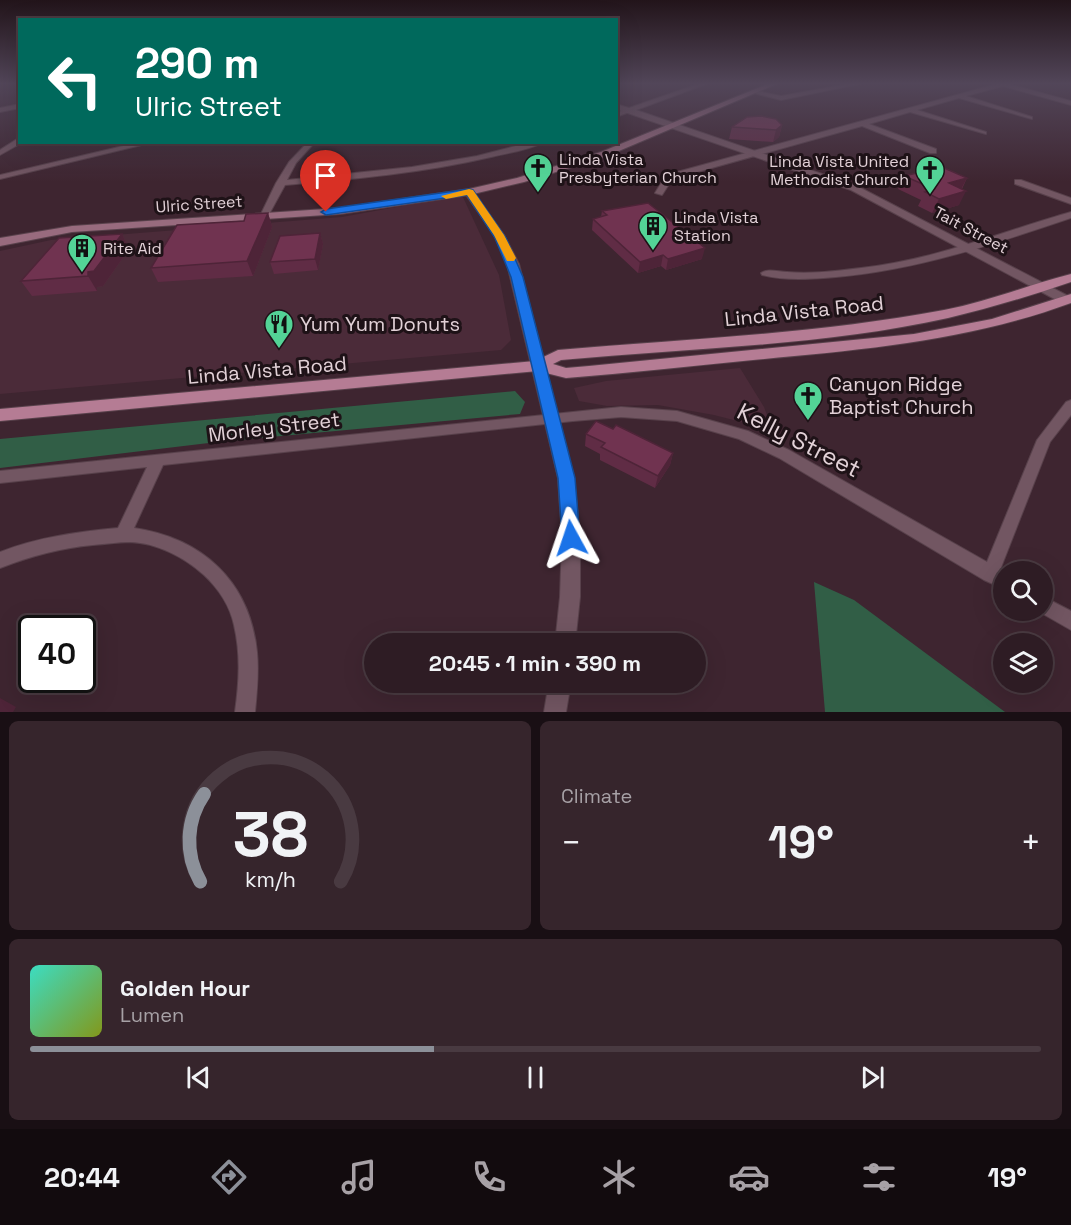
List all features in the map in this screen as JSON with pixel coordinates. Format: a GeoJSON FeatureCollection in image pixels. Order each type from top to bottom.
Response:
{"type":"FeatureCollection","features":[{"type":"Feature","properties":{"kind":"main road","name":"Ulric Street"},"geometry":{"type":"LineString","coordinates":[[0,242],[72,229],[351,210],[469,192],[577,164],[695,116]]}},
{"type":"Feature","properties":{"kind":"main road","name":"Linda Vista Road"},"geometry":{"type":"LineString","coordinates":[[538,366],[558,355],[888,324],[979,307],[1071,278]]}},
{"type":"Feature","properties":{"kind":"main road","name":"Linda Vista Road"},"geometry":{"type":"LineString","coordinates":[[0,415],[538,366],[566,373],[875,343],[989,323],[1069,300]]}},
{"type":"Feature","properties":{"kind":"street","name":"Tait Street"},"geometry":{"type":"LineString","coordinates":[[648,116],[854,188],[1069,300]]}},
{"type":"Feature","properties":{"kind":"street"},"geometry":{"type":"LineString","coordinates":[[659,193],[668,179],[680,174],[887,116]]}},
{"type":"Feature","properties":{"kind":"street"},"geometry":{"type":"LineString","coordinates":[[930,116],[984,134]]}},
{"type":"Feature","properties":{"kind":"street"},"geometry":{"type":"LineString","coordinates":[[1024,116],[1030,118]]}},
{"type":"Feature","properties":{"kind":"street"},"geometry":{"type":"LineString","coordinates":[[861,123],[933,151]]}},
{"type":"Feature","properties":{"kind":"street"},"geometry":{"type":"LineString","coordinates":[[0,153],[18,142]]}},
{"type":"Feature","properties":{"kind":"street"},"geometry":{"type":"LineString","coordinates":[[0,177],[142,144]]}},
{"type":"Feature","properties":{"kind":"street"},"geometry":{"type":"LineString","coordinates":[[264,216],[293,162],[310,144]]}},
{"type":"Feature","properties":{"kind":"street"},"geometry":{"type":"LineString","coordinates":[[280,183],[418,169],[476,159],[533,144]]}},
{"type":"Feature","properties":{"kind":"street"},"geometry":{"type":"LineString","coordinates":[[1018,182],[1071,201]]}},
{"type":"Feature","properties":{"kind":"street"},"geometry":{"type":"LineString","coordinates":[[469,192],[499,235],[513,264],[566,478],[571,538],[570,597],[566,633]]}},
{"type":"Feature","properties":{"kind":"street"},"geometry":{"type":"LineString","coordinates":[[766,273],[786,277],[899,267],[969,248],[1071,215]]}},
{"type":"Feature","properties":{"kind":"street"},"geometry":{"type":"LineString","coordinates":[[1003,561],[1044,440],[1071,405]]}},
{"type":"Feature","properties":{"kind":"street","name":"Kelly Street"},"geometry":{"type":"LineString","coordinates":[[552,419],[621,412],[677,416],[714,424],[784,454],[993,576]]}},
{"type":"Feature","properties":{"kind":"street","name":"Morley Street"},"geometry":{"type":"LineString","coordinates":[[0,477],[552,419]]}},
{"type":"Feature","properties":{"kind":"street"},"geometry":{"type":"LineString","coordinates":[[122,536],[158,460]]}},
{"type":"Feature","properties":{"kind":"street"},"geometry":{"type":"LineString","coordinates":[[0,560],[62,540],[122,536],[138,535],[182,548],[208,565],[228,587],[245,628],[249,685],[244,712]]}},
{"type":"Feature","properties":{"kind":"street"},"geometry":{"type":"LineString","coordinates":[[1053,610],[1071,621]]}},
{"type":"Feature","properties":{"kind":"street"},"geometry":{"type":"LineString","coordinates":[[555,712],[558,693]]}},
{"type":"Feature","properties":{"kind":"shaded area"},"geometry":{"type":"Polygon","coordinates":[[[462,195],[499,275],[511,340],[501,350],[0,394],[0,251],[51,240],[342,217],[462,195]]]}},
{"type":"Feature","properties":{"kind":"shaded area"},"geometry":{"type":"Polygon","coordinates":[[[740,368],[764,407],[774,434],[765,428],[714,415],[658,405],[607,406],[579,401],[574,388],[606,381],[740,368]]]}},
{"type":"Feature","properties":{"kind":"green space"},"geometry":{"type":"Polygon","coordinates":[[[515,391],[525,402],[520,414],[217,442],[0,468],[0,439],[515,391]]]}},
{"type":"Feature","properties":{"kind":"green space"},"geometry":{"type":"Polygon","coordinates":[[[814,582],[854,600],[1005,712],[825,712],[814,582]]]}},
{"type":"Feature","properties":{"kind":"building"},"geometry":{"type":"Polygon","coordinates":[[[762,116],[776,119],[782,125],[776,130],[732,127],[747,117],[762,116]]]}},
{"type":"Feature","properties":{"kind":"building"},"geometry":{"type":"Polygon","coordinates":[[[942,167],[967,178],[949,183],[966,191],[939,199],[925,192],[934,189],[904,176],[942,167]]]}},
{"type":"Feature","properties":{"kind":"building","name":"Linda Vista Station"},"geometry":{"type":"Polygon","coordinates":[[[648,203],[705,248],[668,259],[663,255],[640,262],[593,219],[607,215],[602,211],[648,203]]]}},
{"type":"Feature","properties":{"kind":"building"},"geometry":{"type":"Polygon","coordinates":[[[268,213],[247,261],[151,268],[177,225],[244,221],[246,214],[268,213]]]}},
{"type":"Feature","properties":{"kind":"building"},"geometry":{"type":"Polygon","coordinates":[[[320,233],[315,259],[270,262],[280,236],[320,233]]]}},
{"type":"Feature","properties":{"kind":"building"},"geometry":{"type":"Polygon","coordinates":[[[122,234],[94,271],[88,272],[88,276],[21,281],[59,238],[122,234]]]}},
{"type":"Feature","properties":{"kind":"building"},"geometry":{"type":"Polygon","coordinates":[[[596,421],[613,429],[616,425],[673,453],[658,476],[601,447],[605,443],[586,434],[596,421]]]}},
{"type":"Feature","properties":{"kind":"slow traffic"},"geometry":{"type":"LineString","coordinates":[[446,196],[469,192],[499,235],[510,258]]}},
{"type":"Feature","properties":{"kind":"place","name":"Linda Vista Presbyterian Church"},"geometry":{"type":"Point","coordinates":[538,194]}},
{"type":"Feature","properties":{"kind":"place","name":"Linda Vista United Methodist Church"},"geometry":{"type":"Point","coordinates":[930,196]}},
{"type":"Feature","properties":{"kind":"place","name":"Linda Vista Station"},"geometry":{"type":"Point","coordinates":[653,252]}},
{"type":"Feature","properties":{"kind":"place","name":"Rite Aid"},"geometry":{"type":"Point","coordinates":[82,274]}},
{"type":"Feature","properties":{"kind":"place","name":"Yum Yum Donuts"},"geometry":{"type":"Point","coordinates":[279,350]}},
{"type":"Feature","properties":{"kind":"place","name":"Canyon Ridge Baptist Church"},"geometry":{"type":"Point","coordinates":[808,422]}},
{"type":"Feature","properties":{"kind":"route"},"geometry":{"type":"LineString","coordinates":[[326,212],[382,206],[469,192],[501,238],[517,277],[566,478],[571,538]]}}]}
